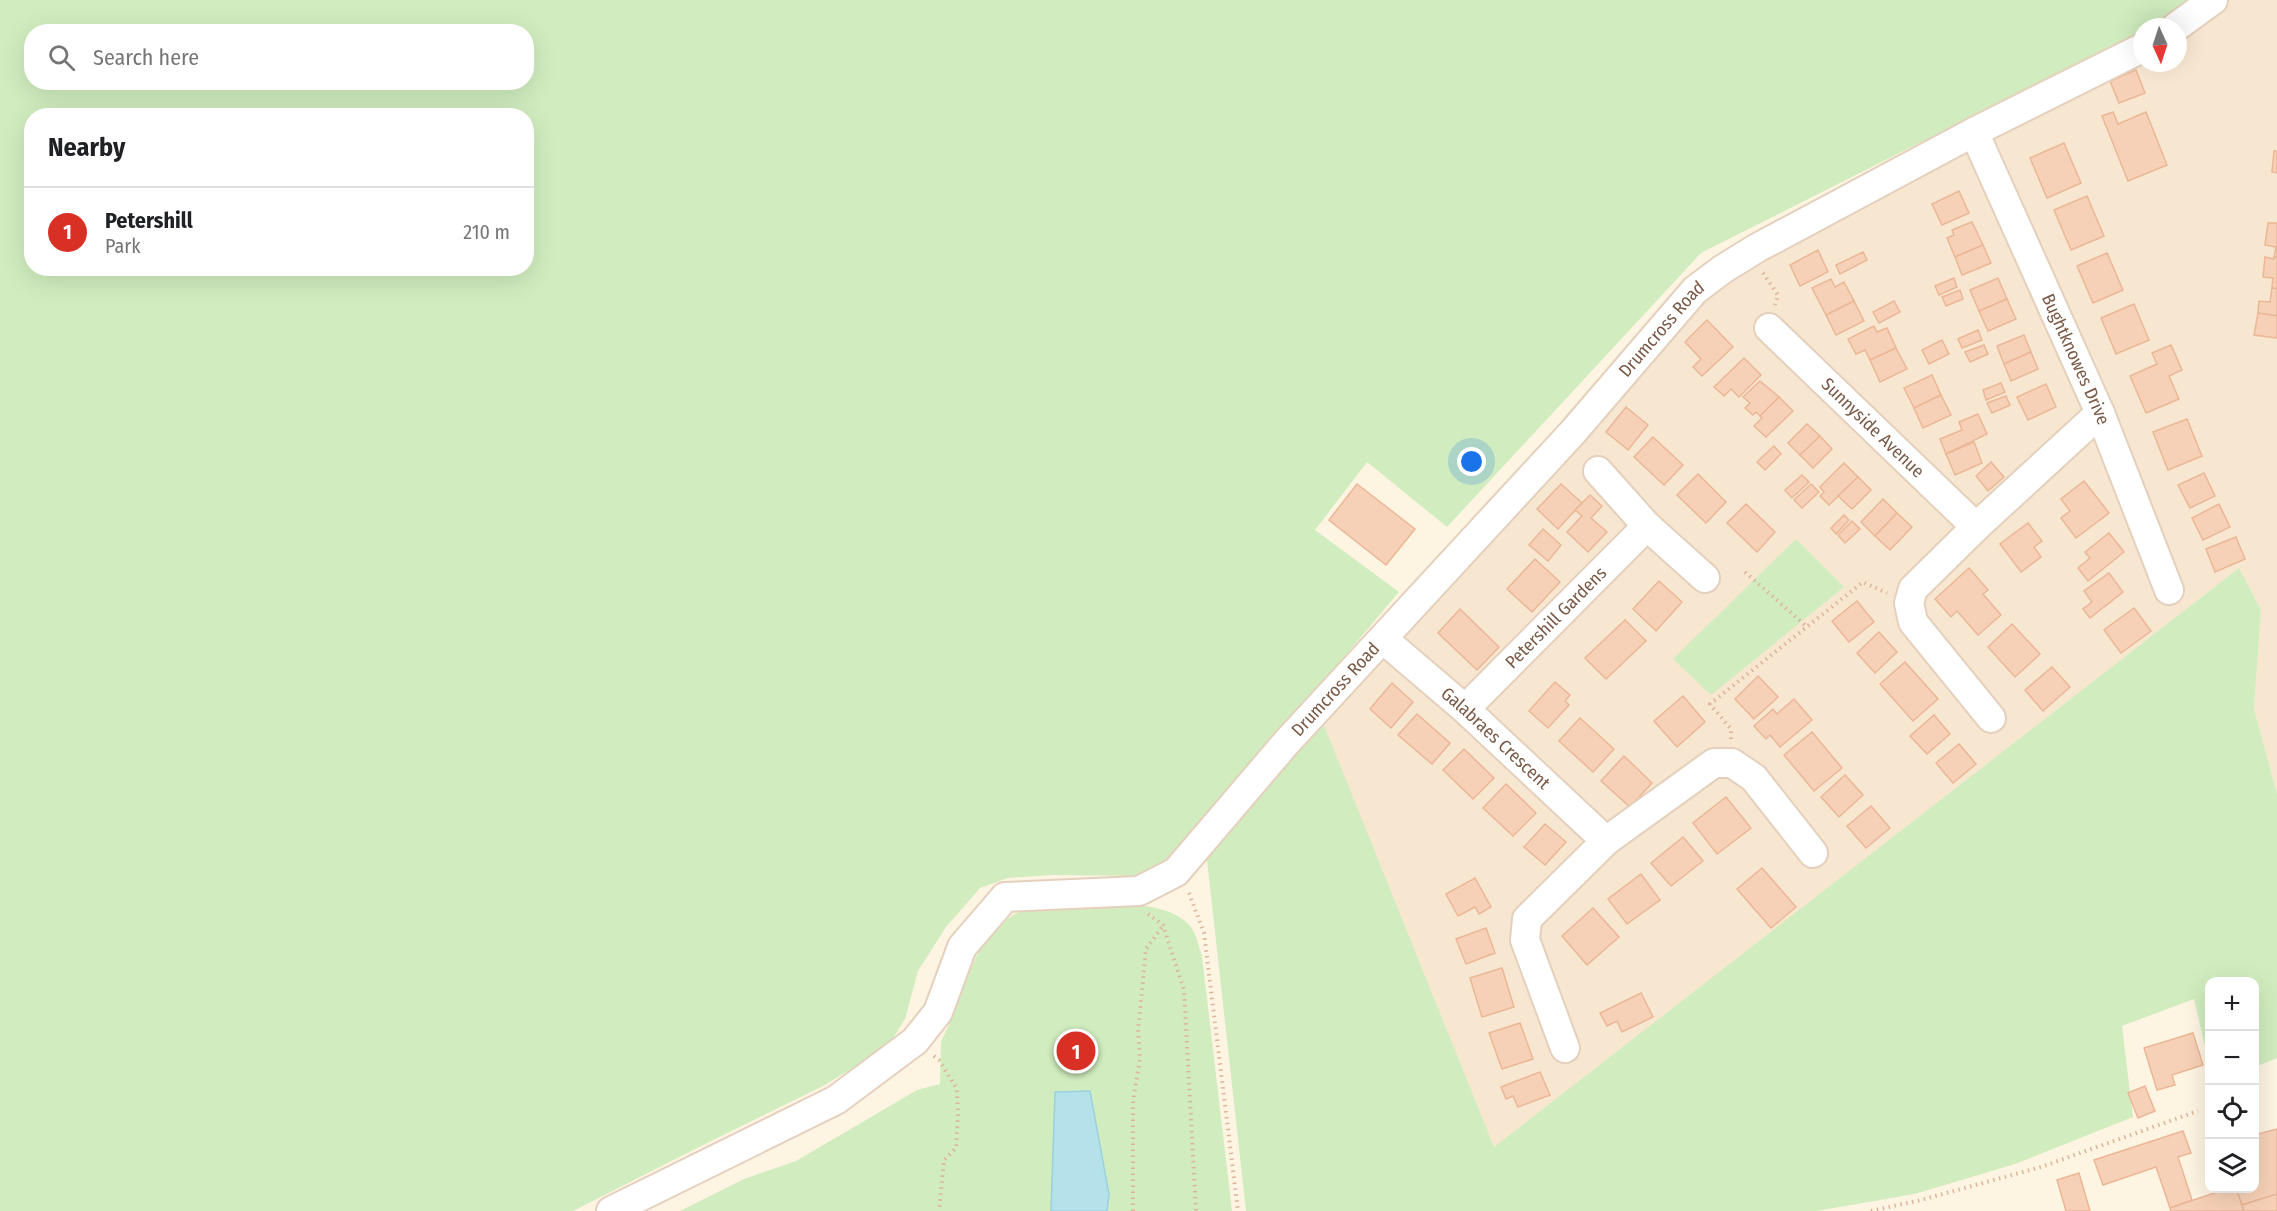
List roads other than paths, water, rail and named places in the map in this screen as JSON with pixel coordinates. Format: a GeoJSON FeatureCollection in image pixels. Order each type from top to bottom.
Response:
{"type":"FeatureCollection","features":[{"type":"Feature","properties":{"kind":"street"},"geometry":{"type":"LineString","coordinates":[[2187,19],[2213,0]]}},
{"type":"Feature","properties":{"kind":"street","name":"Drumcross Road"},"geometry":{"type":"LineString","coordinates":[[611,1211],[836,1100],[915,1041],[938,1012],[962,947],[1005,897],[1139,891],[1176,872],[1286,743],[1573,432],[1695,290],[1748,253],[1974,132],[2133,52]]}},
{"type":"Feature","properties":{"kind":"street","name":"Bughtknowes Drive"},"geometry":{"type":"LineString","coordinates":[[1974,132],[2100,413],[2169,590]]}},
{"type":"Feature","properties":{"kind":"street","name":"Sunnyside Avenue"},"geometry":{"type":"LineString","coordinates":[[1769,328],[1976,527]]}},
{"type":"Feature","properties":{"kind":"street"},"geometry":{"type":"LineString","coordinates":[[1991,718],[1913,622],[1909,603],[1913,589],[1976,527],[2100,413]]}},
{"type":"Feature","properties":{"kind":"street"},"geometry":{"type":"LineString","coordinates":[[1598,471],[1647,526],[1705,578]]}},
{"type":"Feature","properties":{"kind":"street","name":"Petershill Gardens"},"geometry":{"type":"LineString","coordinates":[[1465,709],[1647,526]]}},
{"type":"Feature","properties":{"kind":"street","name":"Galabraes Crescent"},"geometry":{"type":"LineString","coordinates":[[1383,639],[1465,709],[1606,841]]}},
{"type":"Feature","properties":{"kind":"street"},"geometry":{"type":"LineString","coordinates":[[1565,1048],[1525,940],[1527,919],[1606,841],[1714,763],[1732,764],[1754,777],[1813,853]]}},
{"type":"Feature","properties":{"kind":"water"},"geometry":{"type":"Polygon","coordinates":[[[1090,1091],[1109,1194],[1107,1211],[1051,1211],[1055,1092],[1090,1091]]]}},
{"type":"Feature","properties":{"kind":"place","name":"Petershill"},"geometry":{"type":"Point","coordinates":[1076,1051]}}]}
